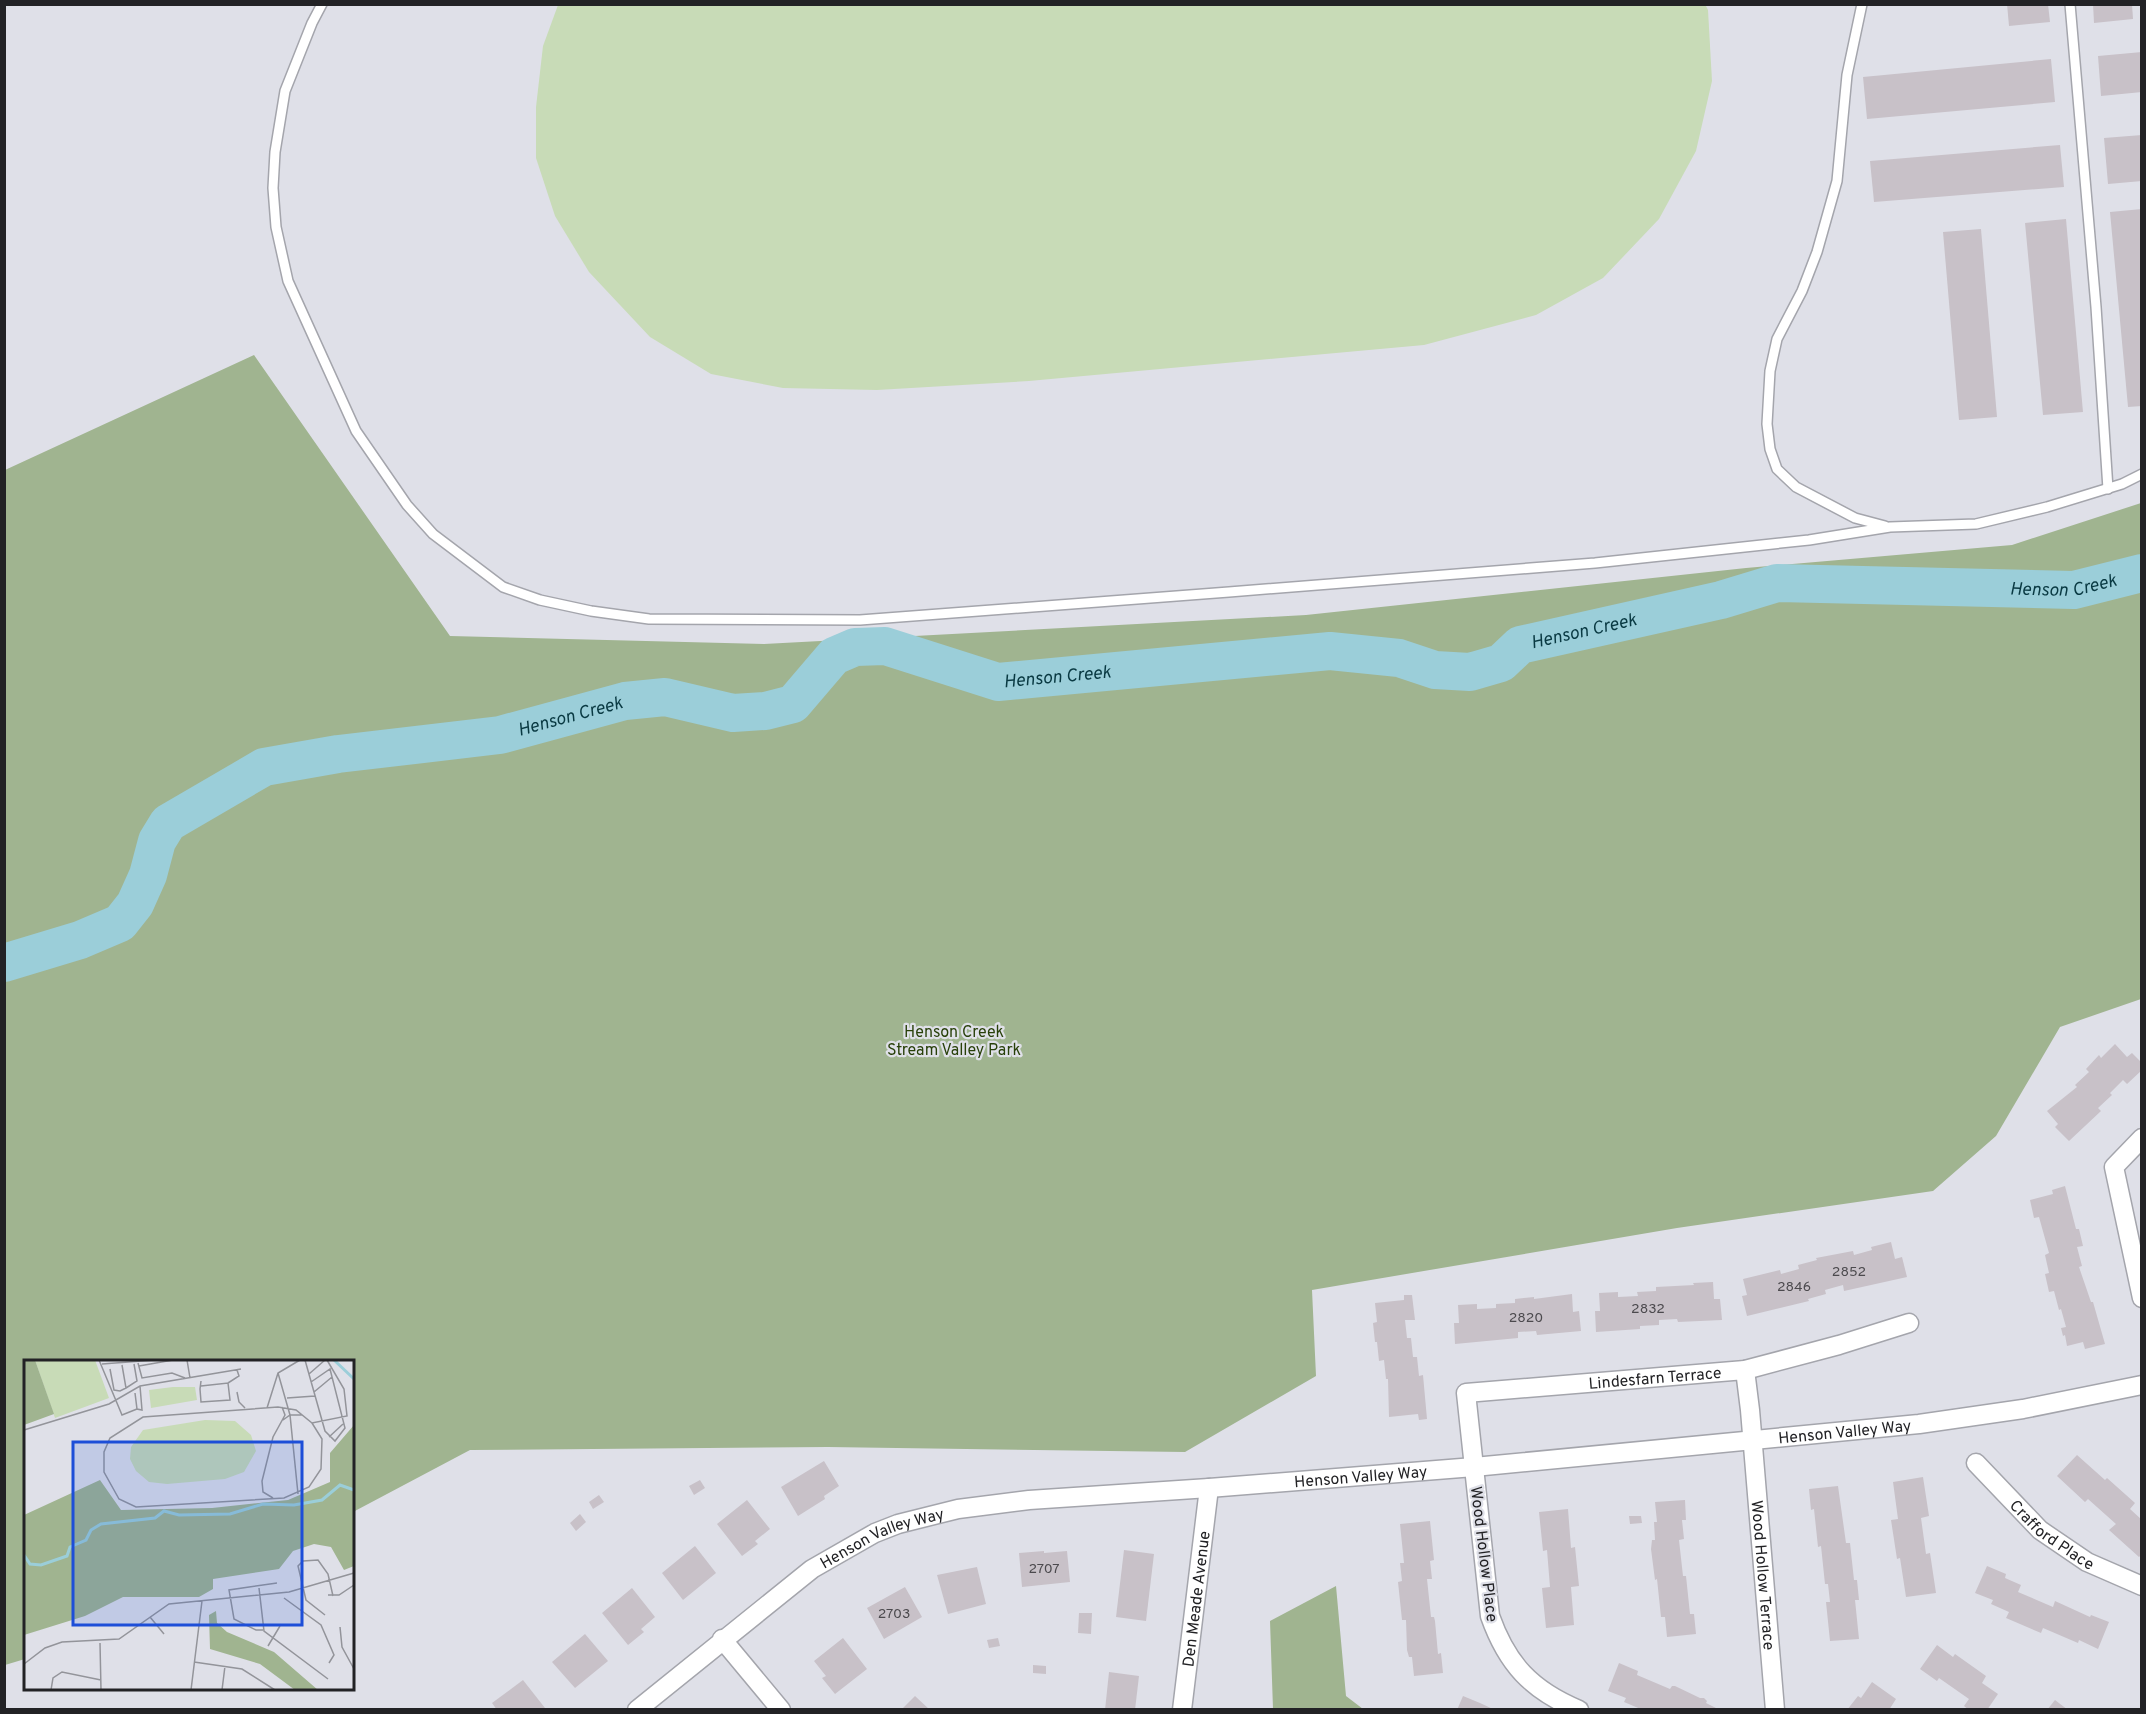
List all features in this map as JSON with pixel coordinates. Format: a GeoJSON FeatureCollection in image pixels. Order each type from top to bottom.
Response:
{"type":"FeatureCollection","features":[{"type":"Feature","properties":{"kind":"street"},"geometry":{"type":"LineString","coordinates":[[2142,1138],[2114,1167],[2142,1298]]}},
{"type":"Feature","properties":{"kind":"street","name":"Lindesfarn Terrace"},"geometry":{"type":"LineString","coordinates":[[1474,1467],[1466,1393],[1745,1370],[1839,1345],[1909,1323]]}},
{"type":"Feature","properties":{"kind":"street","name":"Wood Hollow Terrace"},"geometry":{"type":"LineString","coordinates":[[1745,1370],[1775,1710]]}},
{"type":"Feature","properties":{"kind":"street","name":"Henson Valley Way"},"geometry":{"type":"LineString","coordinates":[[637,1710],[722,1639],[812,1569],[875,1533],[898,1524],[949,1511],[987,1504],[1474,1467],[1920,1424],[2023,1408],[2142,1385]]}},
{"type":"Feature","properties":{"kind":"street","name":"Crafford Place"},"geometry":{"type":"LineString","coordinates":[[1976,1463],[2040,1530],[2087,1562],[2142,1586]]}},
{"type":"Feature","properties":{"kind":"street","name":"Wood Hollow Place"},"geometry":{"type":"LineString","coordinates":[[1474,1467],[1490,1616],[1499,1642],[1509,1659],[1554,1700],[1579,1710]]}},
{"type":"Feature","properties":{"kind":"street","name":"Den Meade Avenue"},"geometry":{"type":"LineString","coordinates":[[1182,1710],[1209,1488]]}},
{"type":"Feature","properties":{"kind":"street"},"geometry":{"type":"LineString","coordinates":[[722,1639],[781,1710]]}},
{"type":"Feature","properties":{"kind":"lane"},"geometry":{"type":"LineString","coordinates":[[322,4],[285,91],[275,152],[273,188],[276,227],[288,280],[356,431],[407,505],[433,534],[502,586],[540,600],[649,619],[860,620],[1595,563],[1809,540],[1890,527],[1976,524],[2108,489],[2142,474]]}},
{"type":"Feature","properties":{"kind":"lane"},"geometry":{"type":"LineString","coordinates":[[1862,4],[1847,75],[1837,181],[1825,226],[1802,291],[1777,339],[1770,371],[1767,424],[1770,449],[1777,469],[1796,487],[1856,518],[1890,527]]}},
{"type":"Feature","properties":{"kind":"lane"},"geometry":{"type":"LineString","coordinates":[[2070,4],[2096,307],[2108,489]]}},
{"type":"Feature","properties":{"kind":"green space"},"geometry":{"type":"Polygon","coordinates":[[[1705,4],[1708,10],[1712,81],[1696,151],[1659,219],[1603,278],[1536,315],[1424,345],[1029,381],[877,390],[783,388],[711,374],[650,337],[589,272],[555,216],[536,158],[536,107],[543,46],[558,5],[1705,4]]]}},
{"type":"Feature","properties":{"kind":"green space","name":"Henson Creek Stream Valley Park"},"geometry":{"type":"Polygon","coordinates":[[[254,355],[450,636],[764,644],[1306,615],[1746,568],[2012,545],[2141,503],[2141,999],[2060,1027],[1996,1136],[1933,1191],[1677,1228],[1312,1290],[1316,1376],[1185,1452],[828,1447],[470,1450],[354,1511],[354,1360],[24,1360],[24,1659],[5,1665],[5,470],[254,355]]]}},
{"type":"Feature","properties":{"kind":"green space"},"geometry":{"type":"Polygon","coordinates":[[[1336,1586],[1346,1696],[1363,1709],[1273,1709],[1270,1621],[1336,1586]]]}},
{"type":"Feature","properties":{"kind":"building"},"geometry":{"type":"Polygon","coordinates":[[[2007,4],[2048,4],[2050,22],[2009,26],[2007,4]]]}},
{"type":"Feature","properties":{"kind":"building"},"geometry":{"type":"Polygon","coordinates":[[[2093,4],[2132,4],[2133,19],[2094,23],[2093,4]]]}},
{"type":"Feature","properties":{"kind":"building"},"geometry":{"type":"Polygon","coordinates":[[[2142,52],[2142,92],[2101,96],[2098,56],[2142,52]]]}},
{"type":"Feature","properties":{"kind":"building"},"geometry":{"type":"Polygon","coordinates":[[[2051,59],[2055,102],[1867,119],[1863,77],[2051,59]]]}},
{"type":"Feature","properties":{"kind":"building"},"geometry":{"type":"Polygon","coordinates":[[[2142,135],[2142,181],[2108,184],[2104,138],[2142,135]]]}},
{"type":"Feature","properties":{"kind":"building"},"geometry":{"type":"Polygon","coordinates":[[[2060,145],[2064,187],[1874,202],[1870,161],[2060,145]]]}},
{"type":"Feature","properties":{"kind":"building"},"geometry":{"type":"Polygon","coordinates":[[[2142,209],[2142,406],[2128,407],[2110,212],[2142,209]]]}},
{"type":"Feature","properties":{"kind":"building"},"geometry":{"type":"Polygon","coordinates":[[[2066,219],[2083,412],[2043,415],[2025,223],[2066,219]]]}},
{"type":"Feature","properties":{"kind":"building"},"geometry":{"type":"Polygon","coordinates":[[[1981,229],[1997,417],[1959,420],[1943,232],[1981,229]]]}},
{"type":"Feature","properties":{"kind":"building"},"geometry":{"type":"Polygon","coordinates":[[[2115,1044],[2127,1057],[2132,1053],[2142,1063],[2142,1070],[2127,1084],[2123,1080],[2098,1108],[2101,1111],[2069,1141],[2055,1127],[2058,1124],[2047,1111],[2077,1087],[2075,1085],[2089,1072],[2086,1069],[2099,1055],[2101,1058],[2115,1044]]]}},
{"type":"Feature","properties":{"kind":"building"},"geometry":{"type":"Polygon","coordinates":[[[2065,1186],[2076,1229],[2079,1229],[2083,1246],[2077,1247],[2082,1266],[2079,1267],[2091,1302],[2093,1302],[2105,1344],[2085,1349],[2083,1342],[2067,1346],[2065,1335],[2063,1336],[2061,1328],[2066,1327],[2061,1309],[2059,1310],[2054,1291],[2049,1292],[2045,1274],[2049,1273],[2045,1255],[2049,1253],[2039,1217],[2034,1218],[2030,1200],[2053,1194],[2052,1190],[2065,1186]]]}},
{"type":"Feature","properties":{"kind":"building"},"geometry":{"type":"Polygon","coordinates":[[[1891,1242],[1895,1259],[1902,1257],[1907,1277],[1844,1291],[1843,1285],[1825,1290],[1826,1294],[1808,1299],[1809,1301],[1747,1316],[1742,1296],[1747,1295],[1743,1279],[1780,1270],[1781,1274],[1799,1269],[1798,1265],[1817,1260],[1816,1258],[1853,1251],[1854,1255],[1872,1250],[1871,1247],[1891,1242]]]}},
{"type":"Feature","properties":{"kind":"building"},"geometry":{"type":"Polygon","coordinates":[[[1713,1282],[1714,1299],[1720,1299],[1722,1320],[1678,1322],[1677,1319],[1659,1320],[1659,1325],[1640,1326],[1640,1329],[1596,1332],[1595,1311],[1600,1311],[1599,1293],[1618,1292],[1618,1297],[1638,1296],[1637,1292],[1656,1291],[1656,1287],[1713,1282]]]}},
{"type":"Feature","properties":{"kind":"building"},"geometry":{"type":"Polygon","coordinates":[[[1572,1294],[1573,1312],[1579,1311],[1581,1331],[1537,1335],[1536,1331],[1518,1332],[1518,1338],[1455,1344],[1454,1323],[1459,1323],[1458,1305],[1477,1304],[1477,1309],[1496,1308],[1496,1304],[1515,1303],[1515,1299],[1572,1294]]]}},
{"type":"Feature","properties":{"kind":"building"},"geometry":{"type":"Polygon","coordinates":[[[1404,1295],[1412,1295],[1415,1320],[1405,1320],[1407,1338],[1411,1338],[1413,1357],[1417,1357],[1419,1376],[1423,1375],[1427,1419],[1419,1420],[1418,1414],[1389,1417],[1388,1379],[1386,1379],[1384,1360],[1379,1361],[1377,1342],[1375,1342],[1373,1323],[1377,1322],[1375,1303],[1404,1300],[1404,1295]]]}},
{"type":"Feature","properties":{"kind":"building"},"geometry":{"type":"Polygon","coordinates":[[[2077,1455],[2135,1503],[2130,1509],[2142,1520],[2142,1554],[2139,1557],[2109,1530],[2116,1524],[2088,1499],[2085,1502],[2057,1476],[2077,1455]]]}},
{"type":"Feature","properties":{"kind":"building"},"geometry":{"type":"Polygon","coordinates":[[[824,1461],[839,1486],[824,1496],[825,1499],[798,1516],[781,1487],[824,1461]]]}},
{"type":"Feature","properties":{"kind":"building"},"geometry":{"type":"Polygon","coordinates":[[[1923,1477],[1929,1516],[1921,1518],[1926,1554],[1930,1553],[1936,1593],[1906,1597],[1891,1520],[1898,1519],[1893,1482],[1923,1477]]]}},
{"type":"Feature","properties":{"kind":"building"},"geometry":{"type":"Polygon","coordinates":[[[700,1480],[705,1488],[694,1495],[689,1486],[700,1480]]]}},
{"type":"Feature","properties":{"kind":"building"},"geometry":{"type":"Polygon","coordinates":[[[1838,1486],[1846,1543],[1850,1543],[1854,1580],[1857,1580],[1859,1600],[1855,1600],[1859,1639],[1830,1641],[1826,1602],[1830,1602],[1828,1584],[1825,1584],[1821,1546],[1818,1547],[1814,1509],[1811,1510],[1809,1489],[1838,1486]]]}},
{"type":"Feature","properties":{"kind":"building"},"geometry":{"type":"Polygon","coordinates":[[[599,1495],[604,1502],[593,1509],[589,1502],[599,1495]]]}},
{"type":"Feature","properties":{"kind":"building"},"geometry":{"type":"Polygon","coordinates":[[[747,1500],[770,1529],[755,1541],[758,1544],[742,1556],[717,1524],[747,1500]]]}},
{"type":"Feature","properties":{"kind":"building"},"geometry":{"type":"Polygon","coordinates":[[[1685,1500],[1686,1520],[1682,1520],[1684,1539],[1679,1540],[1683,1576],[1686,1576],[1690,1614],[1694,1614],[1696,1634],[1667,1637],[1665,1617],[1661,1617],[1651,1549],[1652,1540],[1655,1540],[1654,1522],[1657,1522],[1655,1502],[1685,1500]]]}},
{"type":"Feature","properties":{"kind":"building"},"geometry":{"type":"Polygon","coordinates":[[[1568,1509],[1571,1548],[1575,1547],[1579,1586],[1571,1587],[1574,1625],[1546,1628],[1542,1588],[1550,1587],[1547,1550],[1543,1551],[1539,1512],[1568,1509]]]}},
{"type":"Feature","properties":{"kind":"building"},"geometry":{"type":"Polygon","coordinates":[[[580,1514],[586,1522],[576,1531],[570,1523],[580,1514]]]}},
{"type":"Feature","properties":{"kind":"building"},"geometry":{"type":"Polygon","coordinates":[[[1629,1516],[1641,1516],[1642,1523],[1630,1524],[1629,1516]]]}},
{"type":"Feature","properties":{"kind":"building"},"geometry":{"type":"Polygon","coordinates":[[[1430,1521],[1434,1560],[1430,1561],[1432,1579],[1427,1579],[1431,1617],[1434,1617],[1435,1621],[1438,1654],[1441,1653],[1443,1673],[1414,1676],[1412,1657],[1409,1657],[1407,1650],[1406,1620],[1402,1620],[1398,1582],[1402,1581],[1400,1563],[1404,1563],[1400,1524],[1430,1521]]]}},
{"type":"Feature","properties":{"kind":"building"},"geometry":{"type":"Polygon","coordinates":[[[695,1546],[716,1573],[683,1600],[662,1573],[695,1546]]]}},
{"type":"Feature","properties":{"kind":"building"},"geometry":{"type":"Polygon","coordinates":[[[1124,1550],[1154,1554],[1146,1621],[1116,1617],[1124,1550]]]}},
{"type":"Feature","properties":{"kind":"building"},"geometry":{"type":"Polygon","coordinates":[[[1044,1551],[1044,1553],[1067,1551],[1070,1582],[1022,1587],[1019,1553],[1044,1551]]]}},
{"type":"Feature","properties":{"kind":"building"},"geometry":{"type":"Polygon","coordinates":[[[1987,1566],[2006,1574],[2005,1578],[2021,1585],[2018,1592],[2053,1607],[2055,1601],[2090,1617],[2091,1615],[2109,1622],[2098,1649],[2043,1628],[2041,1633],[2006,1618],[2009,1612],[1991,1604],[1993,1600],[1975,1593],[1987,1566]]]}},
{"type":"Feature","properties":{"kind":"building"},"geometry":{"type":"Polygon","coordinates":[[[977,1567],[986,1604],[948,1614],[937,1575],[977,1567]]]}},
{"type":"Feature","properties":{"kind":"building"},"geometry":{"type":"Polygon","coordinates":[[[905,1587],[922,1617],[884,1639],[867,1608],[905,1587]]]}},
{"type":"Feature","properties":{"kind":"building"},"geometry":{"type":"Polygon","coordinates":[[[632,1588],[655,1617],[641,1629],[644,1632],[628,1645],[602,1613],[632,1588]]]}},
{"type":"Feature","properties":{"kind":"building"},"geometry":{"type":"Polygon","coordinates":[[[1079,1613],[1092,1613],[1091,1634],[1078,1633],[1079,1613]]]}},
{"type":"Feature","properties":{"kind":"building"},"geometry":{"type":"Polygon","coordinates":[[[585,1634],[608,1661],[575,1688],[552,1662],[585,1634]]]}},
{"type":"Feature","properties":{"kind":"building"},"geometry":{"type":"Polygon","coordinates":[[[843,1638],[867,1669],[835,1694],[822,1678],[826,1676],[814,1661],[843,1638]]]}},
{"type":"Feature","properties":{"kind":"building"},"geometry":{"type":"Polygon","coordinates":[[[998,1638],[1000,1646],[989,1648],[987,1640],[998,1638]]]}},
{"type":"Feature","properties":{"kind":"building"},"geometry":{"type":"Polygon","coordinates":[[[1937,1645],[1953,1657],[1955,1654],[1986,1676],[1982,1683],[1998,1694],[1987,1710],[1969,1710],[1964,1706],[1969,1699],[1939,1678],[1937,1681],[1920,1669],[1937,1645]]]}},
{"type":"Feature","properties":{"kind":"building"},"geometry":{"type":"Polygon","coordinates":[[[1619,1663],[1638,1671],[1637,1675],[1670,1689],[1675,1686],[1704,1698],[1706,1703],[1720,1710],[1643,1710],[1624,1702],[1626,1698],[1608,1691],[1619,1663]]]}},
{"type":"Feature","properties":{"kind":"building"},"geometry":{"type":"Polygon","coordinates":[[[1033,1665],[1046,1666],[1046,1674],[1033,1673],[1033,1665]]]}},
{"type":"Feature","properties":{"kind":"building"},"geometry":{"type":"Polygon","coordinates":[[[1109,1672],[1139,1676],[1135,1710],[1105,1710],[1109,1672]]]}},
{"type":"Feature","properties":{"kind":"building"},"geometry":{"type":"Polygon","coordinates":[[[523,1680],[545,1708],[497,1710],[492,1703],[523,1680]]]}},
{"type":"Feature","properties":{"kind":"building"},"geometry":{"type":"Polygon","coordinates":[[[1872,1682],[1896,1699],[1889,1710],[1847,1710],[1858,1696],[1861,1698],[1872,1682]]]}},
{"type":"Feature","properties":{"kind":"building"},"geometry":{"type":"Polygon","coordinates":[[[915,1696],[930,1710],[901,1710],[915,1696]]]}},
{"type":"Feature","properties":{"kind":"building"},"geometry":{"type":"Polygon","coordinates":[[[1463,1696],[1480,1703],[1495,1710],[1457,1710],[1463,1696]]]}},
{"type":"Feature","properties":{"kind":"building"},"geometry":{"type":"Polygon","coordinates":[[[2055,1700],[2068,1710],[2047,1710],[2055,1700]]]}},
{"type":"Feature","properties":{"kind":"waterway","name":"Henson Creek"},"geometry":{"type":"LineString","coordinates":[[4,963],[80,940],[120,923],[135,904],[148,875],[157,841],[168,823],[264,767],[338,754],[500,735],[625,701],[665,697],[733,713],[765,711],[793,704],[834,656],[855,647],[885,646],[998,682],[1330,651],[1399,658],[1435,670],[1470,672],[1501,663],[1520,645],[1721,600],[1777,583],[2074,590],[2142,573]]}}]}
